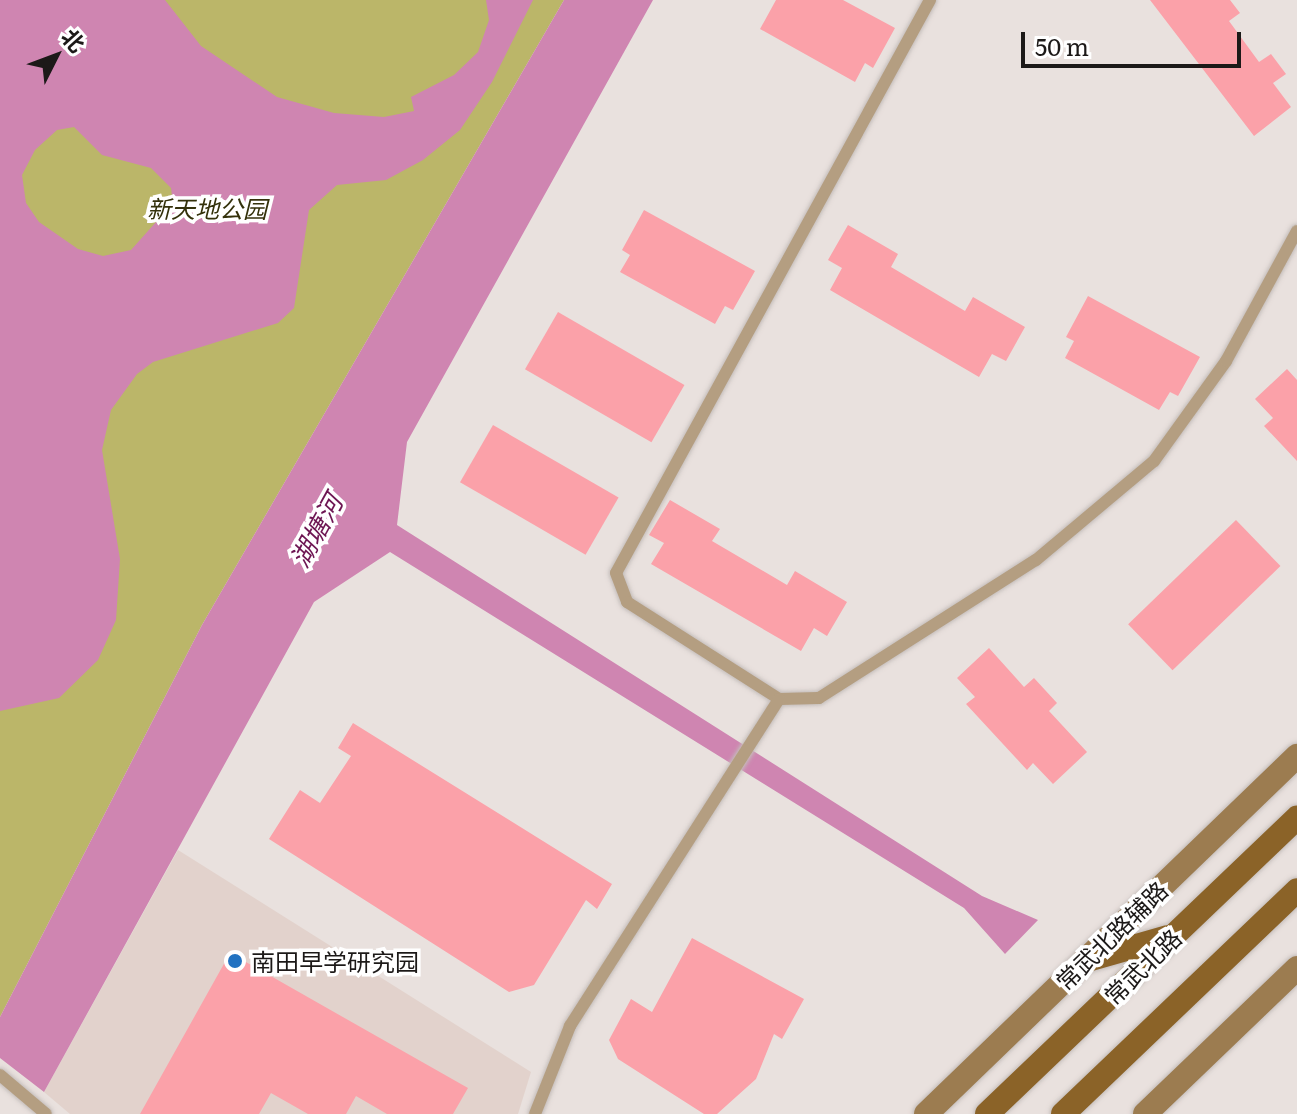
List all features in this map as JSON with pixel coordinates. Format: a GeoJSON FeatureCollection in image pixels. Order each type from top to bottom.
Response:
{"type":"FeatureCollection","features":[{"type":"Feature","properties":{"kind":"main road","name":"常武北路"},"geometry":{"type":"LineString","coordinates":[[987,1114],[1297,818]]}},
{"type":"Feature","properties":{"kind":"main road"},"geometry":{"type":"LineString","coordinates":[[1063,1114],[1297,890]]}},
{"type":"Feature","properties":{"kind":"main road"},"geometry":{"type":"LineString","coordinates":[[1084,961],[1174,935]]}},
{"type":"Feature","properties":{"kind":"street","name":"常武北路辅路"},"geometry":{"type":"LineString","coordinates":[[926,1114],[1297,756]]}},
{"type":"Feature","properties":{"kind":"street"},"geometry":{"type":"LineString","coordinates":[[1145,1114],[1297,968]]}},
{"type":"Feature","properties":{"kind":"lane"},"geometry":{"type":"LineString","coordinates":[[930,0],[616,573],[627,602],[779,699],[819,698],[1036,560],[1154,461],[1226,361],[1297,231]]}},
{"type":"Feature","properties":{"kind":"lane"},"geometry":{"type":"LineString","coordinates":[[535,1114],[570,1026],[779,699]]}},
{"type":"Feature","properties":{"kind":"lane"},"geometry":{"type":"LineString","coordinates":[[0,1075],[46,1114]]}},
{"type":"Feature","properties":{"kind":"shaded area","name":"南田早学研究园"},"geometry":{"type":"Polygon","coordinates":[[[178,850],[531,1072],[518,1114],[70,1114],[44,1092],[178,850]]]}},
{"type":"Feature","properties":{"kind":"green space","name":"新天地公园"},"geometry":{"type":"Polygon","coordinates":[[[0,0],[564,0],[202,625],[0,1017],[0,0]]]}},
{"type":"Feature","properties":{"kind":"water"},"geometry":{"type":"Polygon","coordinates":[[[0,0],[165,0],[201,46],[277,97],[334,113],[384,117],[414,111],[411,97],[454,75],[478,52],[489,20],[486,0],[533,0],[492,82],[460,130],[423,160],[386,180],[337,185],[309,210],[294,308],[278,323],[153,362],[137,374],[111,410],[102,450],[120,559],[116,620],[98,660],[59,698],[0,711],[0,0]],[[74,127],[57,130],[35,150],[22,175],[26,203],[39,222],[78,249],[103,256],[131,250],[173,203],[171,188],[151,168],[102,155],[74,127]]]}},
{"type":"Feature","properties":{"kind":"water","name":"湖塘河"},"geometry":{"type":"Polygon","coordinates":[[[564,0],[653,0],[407,442],[397,525],[982,896],[1038,920],[1005,954],[964,908],[390,552],[314,602],[44,1092],[0,1058],[0,1017],[202,625],[564,0]]]}},
{"type":"Feature","properties":{"kind":"building"},"geometry":{"type":"Polygon","coordinates":[[[776,0],[843,0],[895,28],[873,68],[865,63],[855,82],[760,29],[776,0]]]}},
{"type":"Feature","properties":{"kind":"building"},"geometry":{"type":"Polygon","coordinates":[[[1150,0],[1230,0],[1240,13],[1229,21],[1259,62],[1271,54],[1286,74],[1273,83],[1291,107],[1254,136],[1150,0]]]}},
{"type":"Feature","properties":{"kind":"building"},"geometry":{"type":"Polygon","coordinates":[[[644,210],[755,271],[733,310],[725,306],[715,324],[620,272],[630,255],[622,250],[644,210]]]}},
{"type":"Feature","properties":{"kind":"building"},"geometry":{"type":"Polygon","coordinates":[[[848,225],[898,254],[891,267],[965,311],[973,297],[1025,327],[1006,361],[992,354],[979,377],[830,290],[842,268],[828,260],[848,225]]]}},
{"type":"Feature","properties":{"kind":"building"},"geometry":{"type":"Polygon","coordinates":[[[1088,296],[1200,357],[1178,396],[1170,392],[1159,410],[1065,358],[1074,341],[1066,337],[1088,296]]]}},
{"type":"Feature","properties":{"kind":"building"},"geometry":{"type":"Polygon","coordinates":[[[558,312],[684,385],[651,442],[525,369],[558,312]]]}},
{"type":"Feature","properties":{"kind":"building"},"geometry":{"type":"Polygon","coordinates":[[[1287,369],[1297,380],[1297,461],[1264,426],[1273,418],[1255,399],[1287,369]]]}},
{"type":"Feature","properties":{"kind":"building"},"geometry":{"type":"Polygon","coordinates":[[[493,425],[619,498],[586,555],[460,482],[493,425]]]}},
{"type":"Feature","properties":{"kind":"building"},"geometry":{"type":"Polygon","coordinates":[[[670,500],[720,529],[712,541],[787,585],[795,571],[847,602],[827,636],[814,628],[801,651],[651,564],[664,543],[649,535],[670,500]]]}},
{"type":"Feature","properties":{"kind":"building"},"geometry":{"type":"Polygon","coordinates":[[[1236,520],[1280,566],[1173,670],[1128,624],[1236,520]]]}},
{"type":"Feature","properties":{"kind":"building"},"geometry":{"type":"Polygon","coordinates":[[[989,648],[1024,687],[1034,678],[1057,703],[1049,711],[1087,752],[1053,784],[1033,763],[1027,770],[966,704],[975,697],[957,678],[989,648]]]}},
{"type":"Feature","properties":{"kind":"building"},"geometry":{"type":"Polygon","coordinates":[[[353,723],[612,884],[597,909],[586,900],[534,985],[509,992],[269,839],[300,790],[320,803],[351,756],[338,748],[353,723]]]}},
{"type":"Feature","properties":{"kind":"building"},"geometry":{"type":"Polygon","coordinates":[[[692,938],[804,999],[782,1039],[774,1034],[756,1079],[717,1114],[704,1114],[618,1059],[609,1040],[631,999],[652,1012],[692,938]]]}},
{"type":"Feature","properties":{"kind":"building"},"geometry":{"type":"Polygon","coordinates":[[[230,953],[468,1088],[453,1114],[387,1114],[356,1096],[346,1114],[308,1114],[271,1093],[259,1114],[140,1114],[230,953]]]}},
{"type":"Feature","properties":{"kind":"place","name":"南田早学研究园"},"geometry":{"type":"Point","coordinates":[235,961]}}]}
